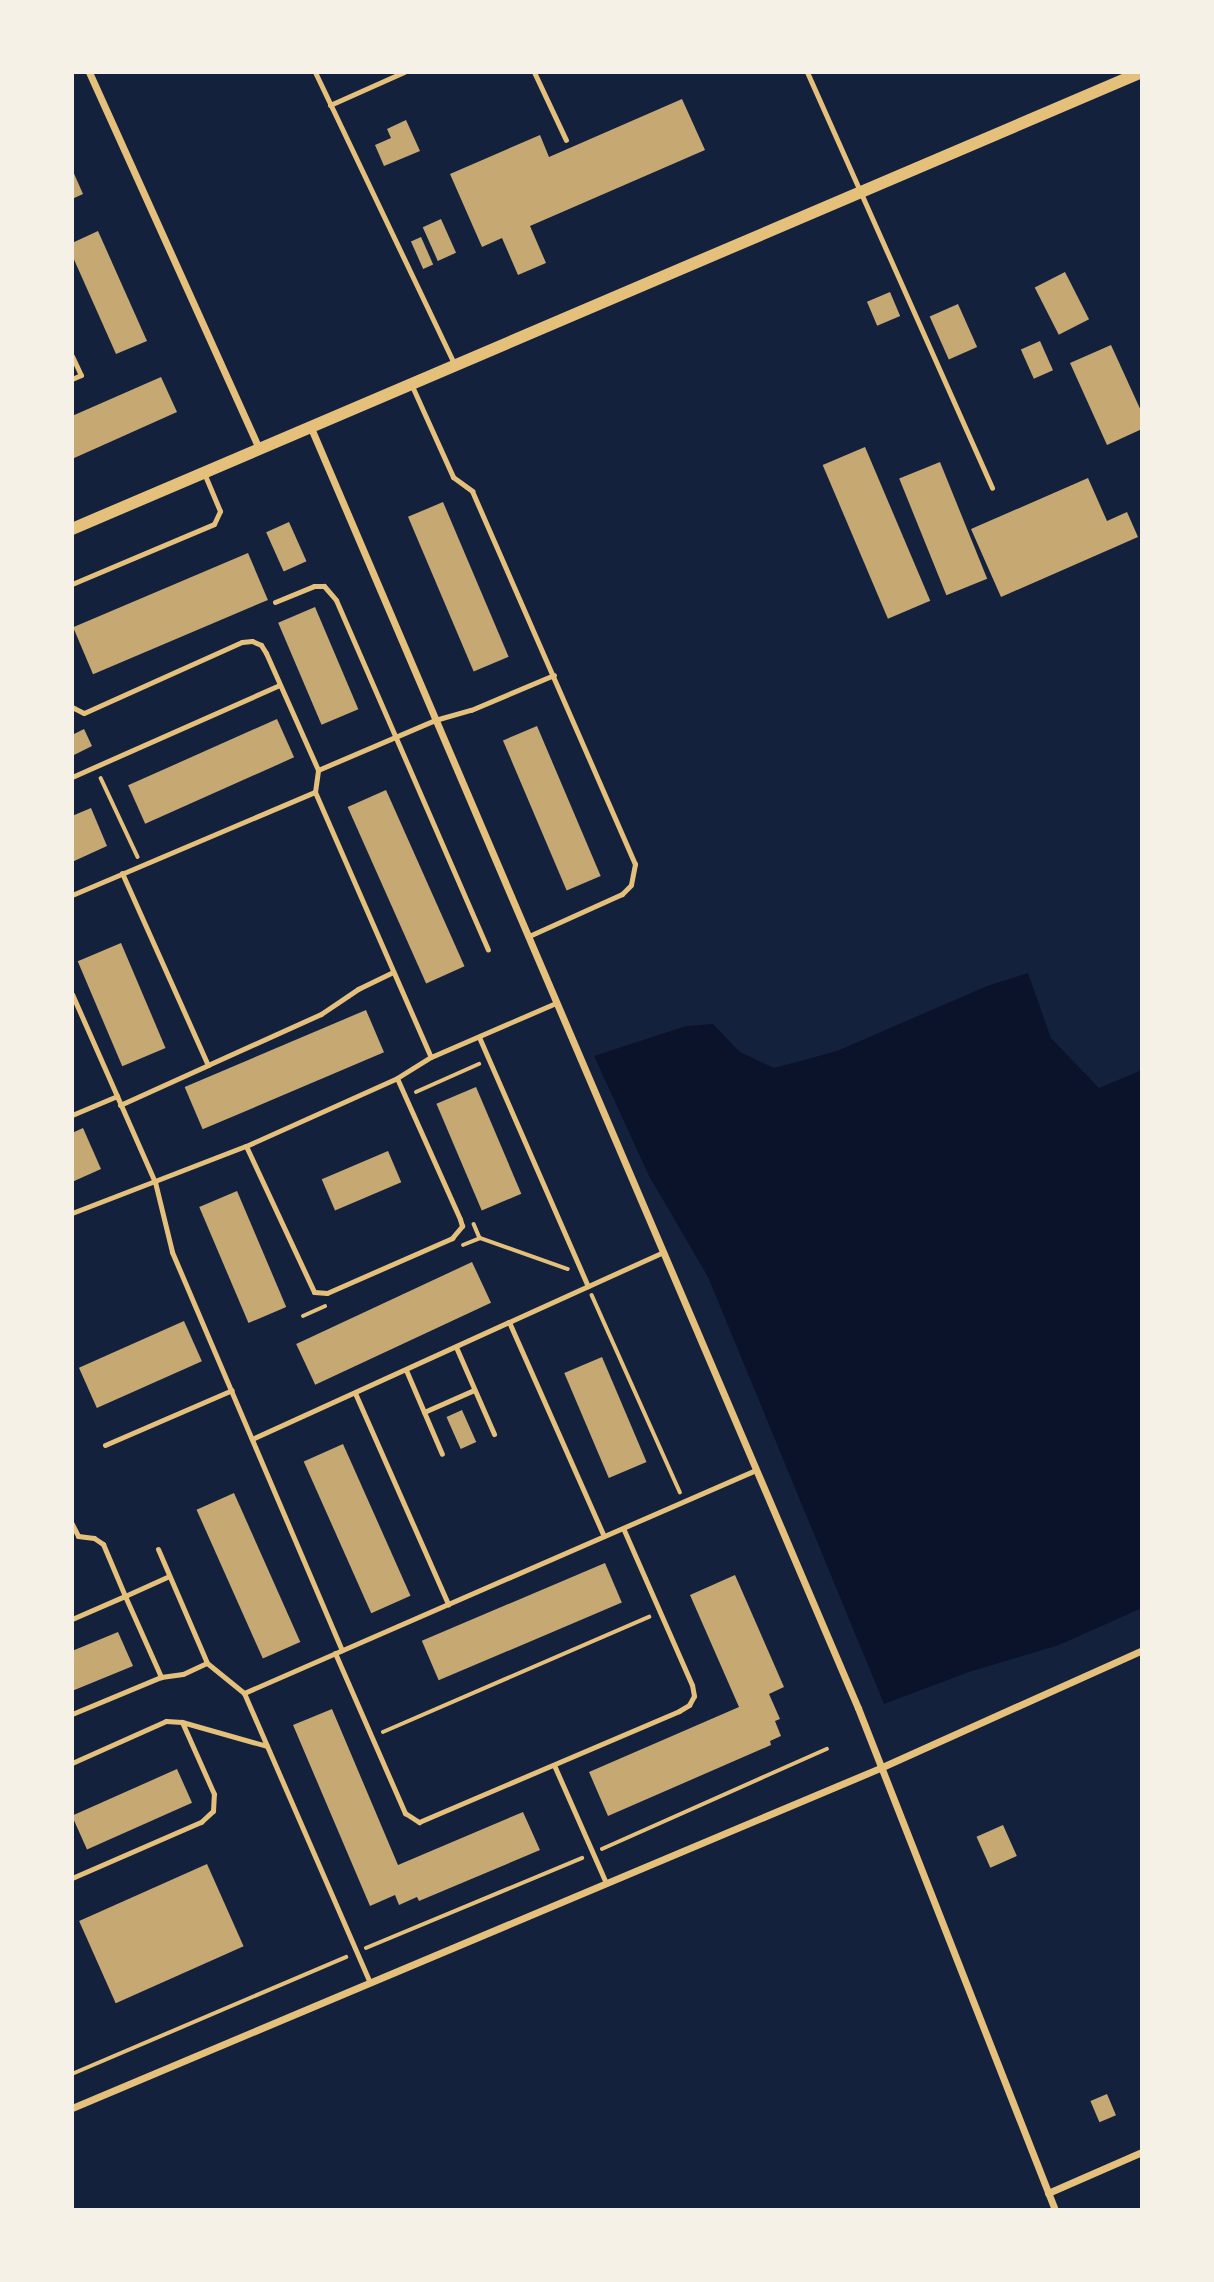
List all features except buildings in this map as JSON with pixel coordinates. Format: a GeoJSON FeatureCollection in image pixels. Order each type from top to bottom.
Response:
{"type":"FeatureCollection","features":[{"type":"Feature","properties":{"kind":"street"},"geometry":{"type":"LineString","coordinates":[[89,72],[259,449]]}},
{"type":"Feature","properties":{"kind":"street"},"geometry":{"type":"LineString","coordinates":[[72,529],[1142,72]]}},
{"type":"Feature","properties":{"kind":"street"},"geometry":{"type":"LineString","coordinates":[[311,428],[858,1708],[1055,2210]]}},
{"type":"Feature","properties":{"kind":"street"},"geometry":{"type":"LineString","coordinates":[[72,2108],[880,1768],[1142,1650]]}},
{"type":"Feature","properties":{"kind":"street"},"geometry":{"type":"LineString","coordinates":[[1048,2193],[1142,2152]]}},
{"type":"Feature","properties":{"kind":"lane"},"geometry":{"type":"LineString","coordinates":[[315,72],[455,367]]}},
{"type":"Feature","properties":{"kind":"lane"},"geometry":{"type":"LineString","coordinates":[[330,105],[404,72]]}},
{"type":"Feature","properties":{"kind":"lane"},"geometry":{"type":"LineString","coordinates":[[534,72],[566,139]]}},
{"type":"Feature","properties":{"kind":"lane"},"geometry":{"type":"LineString","coordinates":[[807,72],[992,488]]}},
{"type":"Feature","properties":{"kind":"lane"},"geometry":{"type":"LineString","coordinates":[[72,356],[80,375],[72,379]]}},
{"type":"Feature","properties":{"kind":"lane"},"geometry":{"type":"LineString","coordinates":[[412,386],[453,477],[472,491],[635,864],[631,885],[622,894],[529,936]]}},
{"type":"Feature","properties":{"kind":"lane"},"geometry":{"type":"LineString","coordinates":[[72,584],[214,524],[220,510],[204,473]]}},
{"type":"Feature","properties":{"kind":"lane"},"geometry":{"type":"LineString","coordinates":[[275,602],[314,586],[324,586],[330,591],[488,949]]}},
{"type":"Feature","properties":{"kind":"lane"},"geometry":{"type":"LineString","coordinates":[[72,708],[84,713],[242,642],[252,641],[261,645],[318,770],[315,792],[431,1057]]}},
{"type":"Feature","properties":{"kind":"lane"},"geometry":{"type":"LineString","coordinates":[[318,770],[395,736],[435,720],[471,710],[554,675]]}},
{"type":"Feature","properties":{"kind":"lane"},"geometry":{"type":"LineString","coordinates":[[72,777],[279,685]]}},
{"type":"Feature","properties":{"kind":"lane"},"geometry":{"type":"LineString","coordinates":[[72,895],[315,792]]}},
{"type":"Feature","properties":{"kind":"lane"},"geometry":{"type":"LineString","coordinates":[[122,873],[208,1065]]}},
{"type":"Feature","properties":{"kind":"lane"},"geometry":{"type":"LineString","coordinates":[[120,1104],[321,1014],[358,989],[393,972]]}},
{"type":"Feature","properties":{"kind":"lane"},"geometry":{"type":"LineString","coordinates":[[72,994],[155,1182],[172,1252],[342,1650]]}},
{"type":"Feature","properties":{"kind":"lane"},"geometry":{"type":"LineString","coordinates":[[72,1213],[246,1146],[397,1078],[431,1057],[556,1003]]}},
{"type":"Feature","properties":{"kind":"lane"},"geometry":{"type":"LineString","coordinates":[[479,1037],[588,1286]]}},
{"type":"Feature","properties":{"kind":"lane"},"geometry":{"type":"LineString","coordinates":[[246,1146],[314,1292],[327,1293],[452,1238],[462,1226],[460,1219],[397,1078]]}},
{"type":"Feature","properties":{"kind":"lane"},"geometry":{"type":"LineString","coordinates":[[72,1115],[117,1096]]}},
{"type":"Feature","properties":{"kind":"lane"},"geometry":{"type":"LineString","coordinates":[[253,1439],[663,1252]]}},
{"type":"Feature","properties":{"kind":"lane"},"geometry":{"type":"LineString","coordinates":[[509,1322],[604,1536]]}},
{"type":"Feature","properties":{"kind":"lane"},"geometry":{"type":"LineString","coordinates":[[456,1347],[494,1434]]}},
{"type":"Feature","properties":{"kind":"lane"},"geometry":{"type":"LineString","coordinates":[[405,1370],[442,1454]]}},
{"type":"Feature","properties":{"kind":"lane"},"geometry":{"type":"LineString","coordinates":[[105,1445],[232,1390]]}},
{"type":"Feature","properties":{"kind":"lane"},"geometry":{"type":"LineString","coordinates":[[424,1412],[474,1390]]}},
{"type":"Feature","properties":{"kind":"lane"},"geometry":{"type":"LineString","coordinates":[[355,1393],[448,1604]]}},
{"type":"Feature","properties":{"kind":"lane"},"geometry":{"type":"LineString","coordinates":[[244,1693],[755,1470]]}},
{"type":"Feature","properties":{"kind":"lane"},"geometry":{"type":"LineString","coordinates":[[72,1524],[78,1536],[94,1538],[103,1544],[161,1676]]}},
{"type":"Feature","properties":{"kind":"lane"},"geometry":{"type":"LineString","coordinates":[[335,1653],[405,1813],[419,1822],[554,1765],[689,1705],[694,1696],[692,1685],[623,1528]]}},
{"type":"Feature","properties":{"kind":"lane"},"geometry":{"type":"LineString","coordinates":[[158,1549],[207,1663],[244,1693],[370,1983]]}},
{"type":"Feature","properties":{"kind":"lane"},"geometry":{"type":"LineString","coordinates":[[72,1619],[169,1576]]}},
{"type":"Feature","properties":{"kind":"lane"},"geometry":{"type":"LineString","coordinates":[[72,1714],[161,1676],[183,1674],[207,1663]]}},
{"type":"Feature","properties":{"kind":"lane"},"geometry":{"type":"LineString","coordinates":[[72,1763],[166,1721],[182,1722],[267,1746]]}},
{"type":"Feature","properties":{"kind":"lane"},"geometry":{"type":"LineString","coordinates":[[72,1878],[201,1822],[213,1811],[214,1794],[182,1722]]}},
{"type":"Feature","properties":{"kind":"lane"},"geometry":{"type":"LineString","coordinates":[[554,1765],[606,1883]]}},
{"type":"Feature","properties":{"kind":"path"},"geometry":{"type":"LineString","coordinates":[[96,766],[141,865]]}},
{"type":"Feature","properties":{"kind":"path"},"geometry":{"type":"LineString","coordinates":[[421,1104],[416,1092],[489,1060]]}},
{"type":"Feature","properties":{"kind":"path"},"geometry":{"type":"LineString","coordinates":[[470,1214],[481,1238]]}},
{"type":"Feature","properties":{"kind":"path"},"geometry":{"type":"LineString","coordinates":[[455,1249],[481,1238],[583,1274]]}},
{"type":"Feature","properties":{"kind":"path"},"geometry":{"type":"LineString","coordinates":[[588,1286],[684,1501]]}},
{"type":"Feature","properties":{"kind":"path"},"geometry":{"type":"LineString","coordinates":[[303,1315],[328,1304]]}},
{"type":"Feature","properties":{"kind":"path"},"geometry":{"type":"LineString","coordinates":[[371,1737],[660,1612]]}},
{"type":"Feature","properties":{"kind":"path"},"geometry":{"type":"LineString","coordinates":[[72,2074],[592,1853],[827,1749]]}},
{"type":"Feature","properties":{"kind":"water"},"geometry":{"type":"Polygon","coordinates":[[[1028,973],[1051,1038],[1099,1088],[1142,1070],[1142,1608],[1059,1645],[969,1672],[884,1704],[708,1277],[649,1176],[594,1056],[686,1026],[713,1024],[740,1052],[774,1068],[837,1051],[987,986],[1028,973]]]}}]}
